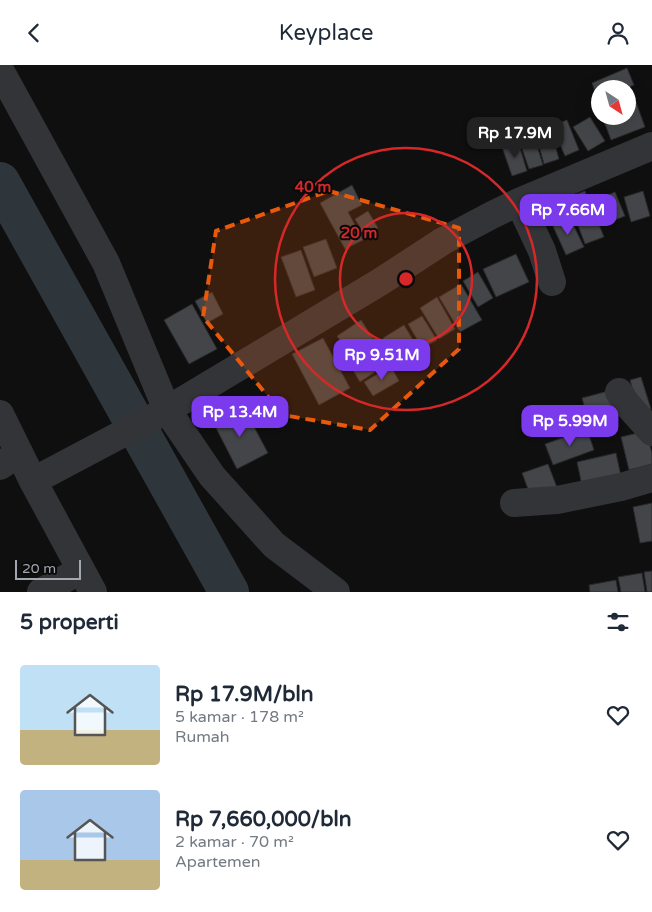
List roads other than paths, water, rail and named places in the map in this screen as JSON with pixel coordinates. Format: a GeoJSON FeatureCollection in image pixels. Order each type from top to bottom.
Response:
{"type":"FeatureCollection","features":[{"type":"Feature","properties":{"kind":"street"},"geometry":{"type":"LineString","coordinates":[[0,70],[106,263],[167,411],[212,476],[274,545],[336,592]]}},
{"type":"Feature","properties":{"kind":"street"},"geometry":{"type":"LineString","coordinates":[[33,481],[167,411],[444,241],[492,215],[652,146]]}},
{"type":"Feature","properties":{"kind":"street"},"geometry":{"type":"LineString","coordinates":[[519,203],[542,251],[552,282]]}},
{"type":"Feature","properties":{"kind":"street"},"geometry":{"type":"LineString","coordinates":[[619,392],[626,403],[652,432]]}},
{"type":"Feature","properties":{"kind":"street"},"geometry":{"type":"LineString","coordinates":[[0,414],[10,460],[33,481],[87,581],[42,592]]}},
{"type":"Feature","properties":{"kind":"street"},"geometry":{"type":"LineString","coordinates":[[514,503],[557,500],[621,487],[652,477]]}},
{"type":"Feature","properties":{"kind":"waterway"},"geometry":{"type":"LineString","coordinates":[[0,182],[229,592]]}}]}
